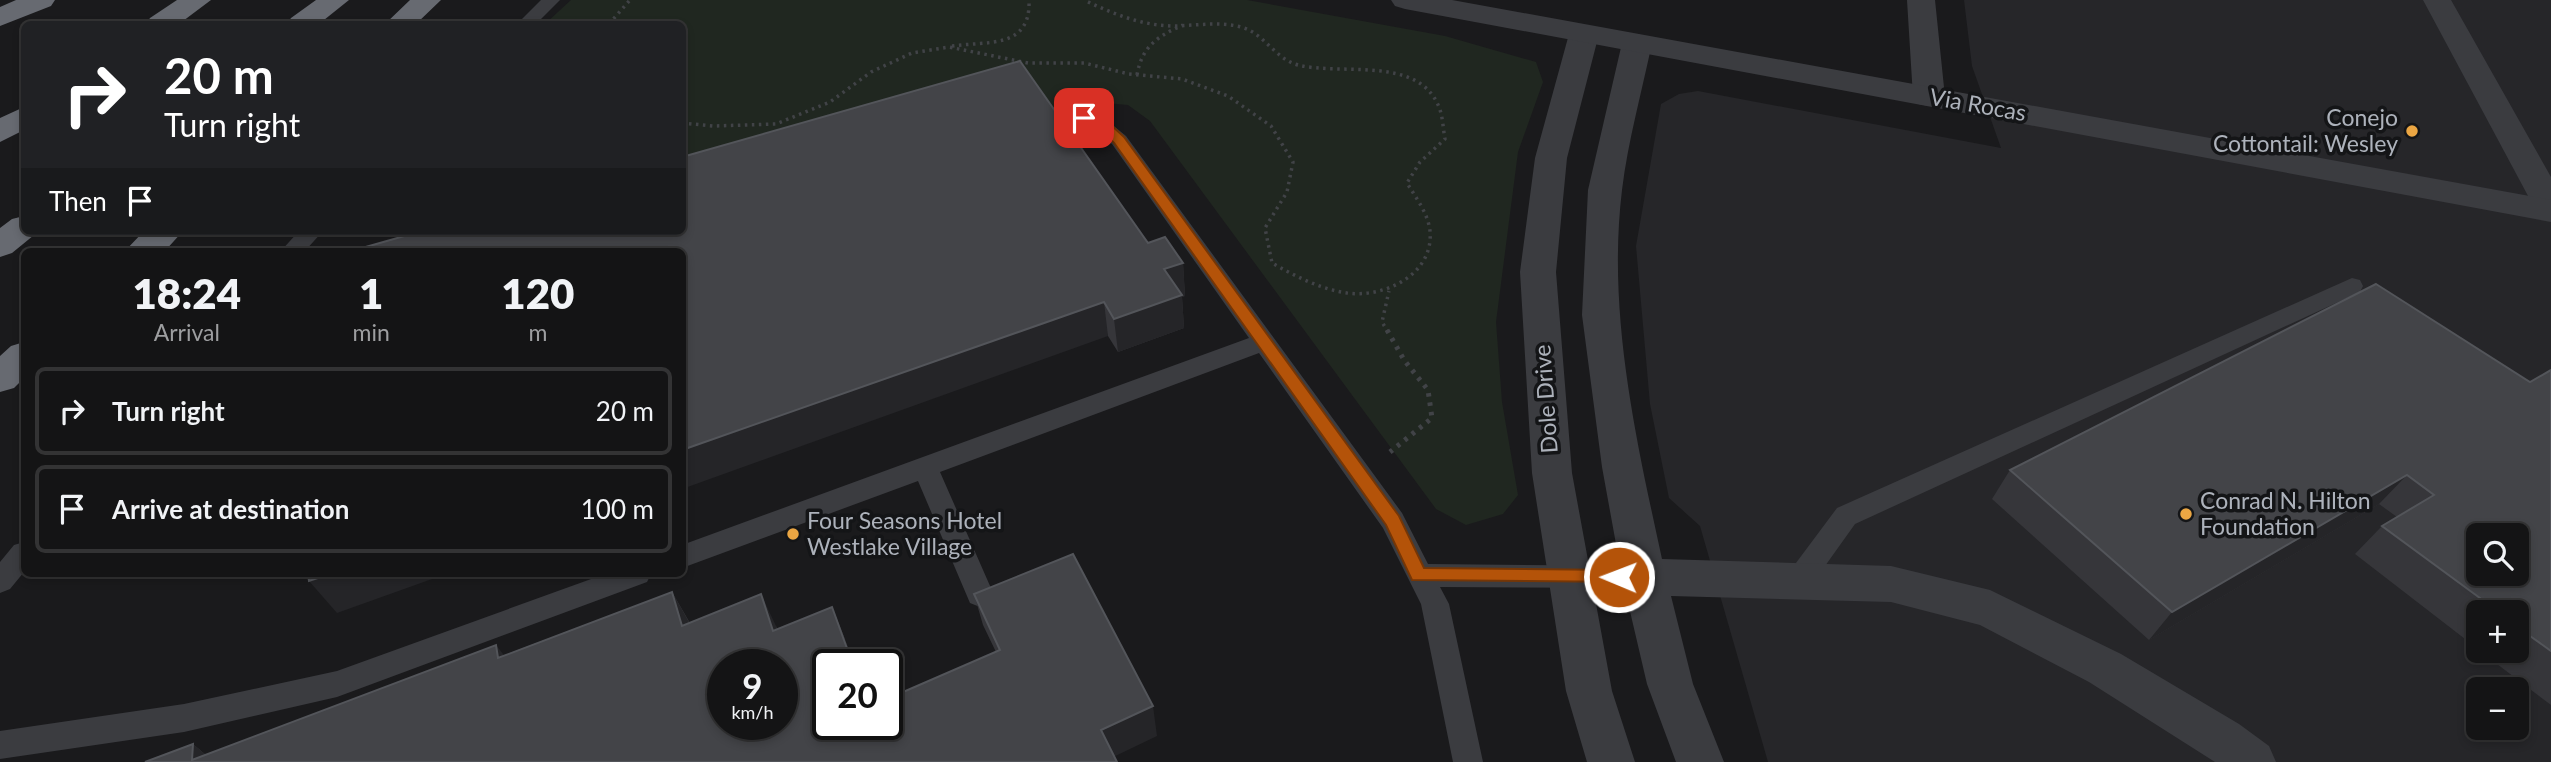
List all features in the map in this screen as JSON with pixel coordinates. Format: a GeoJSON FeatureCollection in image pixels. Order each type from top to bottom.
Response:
{"type":"FeatureCollection","features":[{"type":"Feature","properties":{"kind":"highway"},"geometry":{"type":"LineString","coordinates":[[0,17],[41,0]]}},
{"type":"Feature","properties":{"kind":"highway"},"geometry":{"type":"LineString","coordinates":[[165,21],[197,0]]}},
{"type":"Feature","properties":{"kind":"highway"},"geometry":{"type":"LineString","coordinates":[[305,21],[335,0]]}},
{"type":"Feature","properties":{"kind":"highway"},"geometry":{"type":"LineString","coordinates":[[402,21],[427,0]]}},
{"type":"Feature","properties":{"kind":"highway"},"geometry":{"type":"LineString","coordinates":[[0,132],[21,118]]}},
{"type":"Feature","properties":{"kind":"highway"},"geometry":{"type":"LineString","coordinates":[[0,245],[21,229]]}},
{"type":"Feature","properties":{"kind":"highway"},"geometry":{"type":"LineString","coordinates":[[147,248],[161,235]]}},
{"type":"Feature","properties":{"kind":"highway"},"geometry":{"type":"LineString","coordinates":[[0,378],[21,359]]}},
{"type":"Feature","properties":{"kind":"street","name":"Via Rocas"},"geometry":{"type":"LineString","coordinates":[[1405,0],[2551,209]]}},
{"type":"Feature","properties":{"kind":"street"},"geometry":{"type":"LineString","coordinates":[[1921,0],[1929,97]]}},
{"type":"Feature","properties":{"kind":"street"},"geometry":{"type":"LineString","coordinates":[[2437,0],[2551,209]]}},
{"type":"Feature","properties":{"kind":"street","name":"Dole Drive"},"geometry":{"type":"LineString","coordinates":[[1584,34],[1551,158],[1538,272],[1552,473],[1588,691],[1611,762]]}},
{"type":"Feature","properties":{"kind":"street"},"geometry":{"type":"LineString","coordinates":[[1637,43],[1605,190],[1600,315],[1622,467],[1644,577],[1671,684],[1700,762]]}},
{"type":"Feature","properties":{"kind":"street"},"geometry":{"type":"LineString","coordinates":[[1644,577],[1800,579],[1891,584],[1990,609],[2105,668],[2222,738],[2252,762]]}},
{"type":"Feature","properties":{"kind":"lane"},"geometry":{"type":"LineString","coordinates":[[529,21],[551,0]]}},
{"type":"Feature","properties":{"kind":"lane"},"geometry":{"type":"LineString","coordinates":[[1050,122],[1084,118],[1104,126],[1119,140],[1393,521],[1435,604],[1468,762]]}},
{"type":"Feature","properties":{"kind":"lane"},"geometry":{"type":"LineString","coordinates":[[295,248],[308,235]]}},
{"type":"Feature","properties":{"kind":"lane"},"geometry":{"type":"LineString","coordinates":[[1800,579],[1846,516],[2352,286]]}},
{"type":"Feature","properties":{"kind":"lane"},"geometry":{"type":"LineString","coordinates":[[686,556],[1264,342]]}},
{"type":"Feature","properties":{"kind":"lane"},"geometry":{"type":"LineString","coordinates":[[925,467],[979,595]]}},
{"type":"Feature","properties":{"kind":"lane"},"geometry":{"type":"LineString","coordinates":[[0,581],[21,556]]}},
{"type":"Feature","properties":{"kind":"lane"},"geometry":{"type":"LineString","coordinates":[[1418,575],[1644,577]]}},
{"type":"Feature","properties":{"kind":"lane"},"geometry":{"type":"LineString","coordinates":[[0,745],[184,718],[337,684],[629,577]]}},
{"type":"Feature","properties":{"kind":"path"},"geometry":{"type":"LineString","coordinates":[[612,21],[630,0]]}},
{"type":"Feature","properties":{"kind":"path"},"geometry":{"type":"LineString","coordinates":[[948,47],[1000,42],[1024,31],[1032,16],[1029,0]]}},
{"type":"Feature","properties":{"kind":"path"},"geometry":{"type":"LineString","coordinates":[[1084,0],[1150,24],[1242,27],[1266,40],[1293,63],[1406,74],[1430,91],[1444,113],[1445,139],[1420,162],[1407,183],[1425,211],[1431,241],[1422,265],[1389,290],[1382,321],[1404,360],[1428,390],[1432,418],[1396,450],[1353,467]]}},
{"type":"Feature","properties":{"kind":"path"},"geometry":{"type":"LineString","coordinates":[[1137,75],[1139,58],[1153,39],[1184,25]]}},
{"type":"Feature","properties":{"kind":"shaded area"},"geometry":{"type":"Polygon","coordinates":[[[571,0],[1247,0],[1445,36],[1536,62],[1543,82],[1518,152],[1496,322],[1502,402],[1518,495],[1503,514],[1466,525],[1436,509],[1150,121],[1128,105],[1094,102],[686,193],[686,21],[548,21],[571,0]]]}},
{"type":"Feature","properties":{"kind":"shaded area"},"geometry":{"type":"Polygon","coordinates":[[[1964,0],[2551,0],[2551,762],[1768,762],[1700,526],[1669,498],[1650,404],[1636,246],[1661,104],[1679,94],[1698,91],[2001,148],[1972,66],[1964,0]]]}},
{"type":"Feature","properties":{"kind":"building"},"geometry":{"type":"Polygon","coordinates":[[[1020,61],[1148,243],[1165,237],[1183,263],[1164,269],[1182,295],[1114,319],[1104,302],[686,449],[686,248],[362,248],[408,235],[686,235],[686,156],[1020,61]]]}},
{"type":"Feature","properties":{"kind":"building","name":"Conrad N. Hilton Foundation"},"geometry":{"type":"Polygon","coordinates":[[[2376,284],[2530,382],[2551,370],[2551,651],[2529,635],[2529,600],[2483,600],[2382,526],[2434,495],[2407,475],[2172,612],[2010,470],[2376,284]]]}},
{"type":"Feature","properties":{"kind":"building"},"geometry":{"type":"Polygon","coordinates":[[[1073,554],[1153,706],[1101,730],[1117,762],[145,762],[193,744],[192,760],[496,645],[498,658],[672,592],[682,626],[761,594],[773,631],[832,607],[847,649],[812,649],[812,740],[903,740],[903,692],[1000,650],[974,594],[1073,554]]]}},
{"type":"Feature","properties":{"kind":"place","name":"Conejo Cottontail: Wesley"},"geometry":{"type":"Point","coordinates":[2412,131]}},
{"type":"Feature","properties":{"kind":"place","name":"Conrad N. Hilton Foundation"},"geometry":{"type":"Point","coordinates":[2186,514]}},
{"type":"Feature","properties":{"kind":"place","name":"Four Seasons Hotel Westlake Village"},"geometry":{"type":"Point","coordinates":[793,534]}},
{"type":"Feature","properties":{"kind":"route"},"geometry":{"type":"LineString","coordinates":[[1084,118],[1104,126],[1119,140],[1393,521],[1418,575],[1619,577]]}}]}
